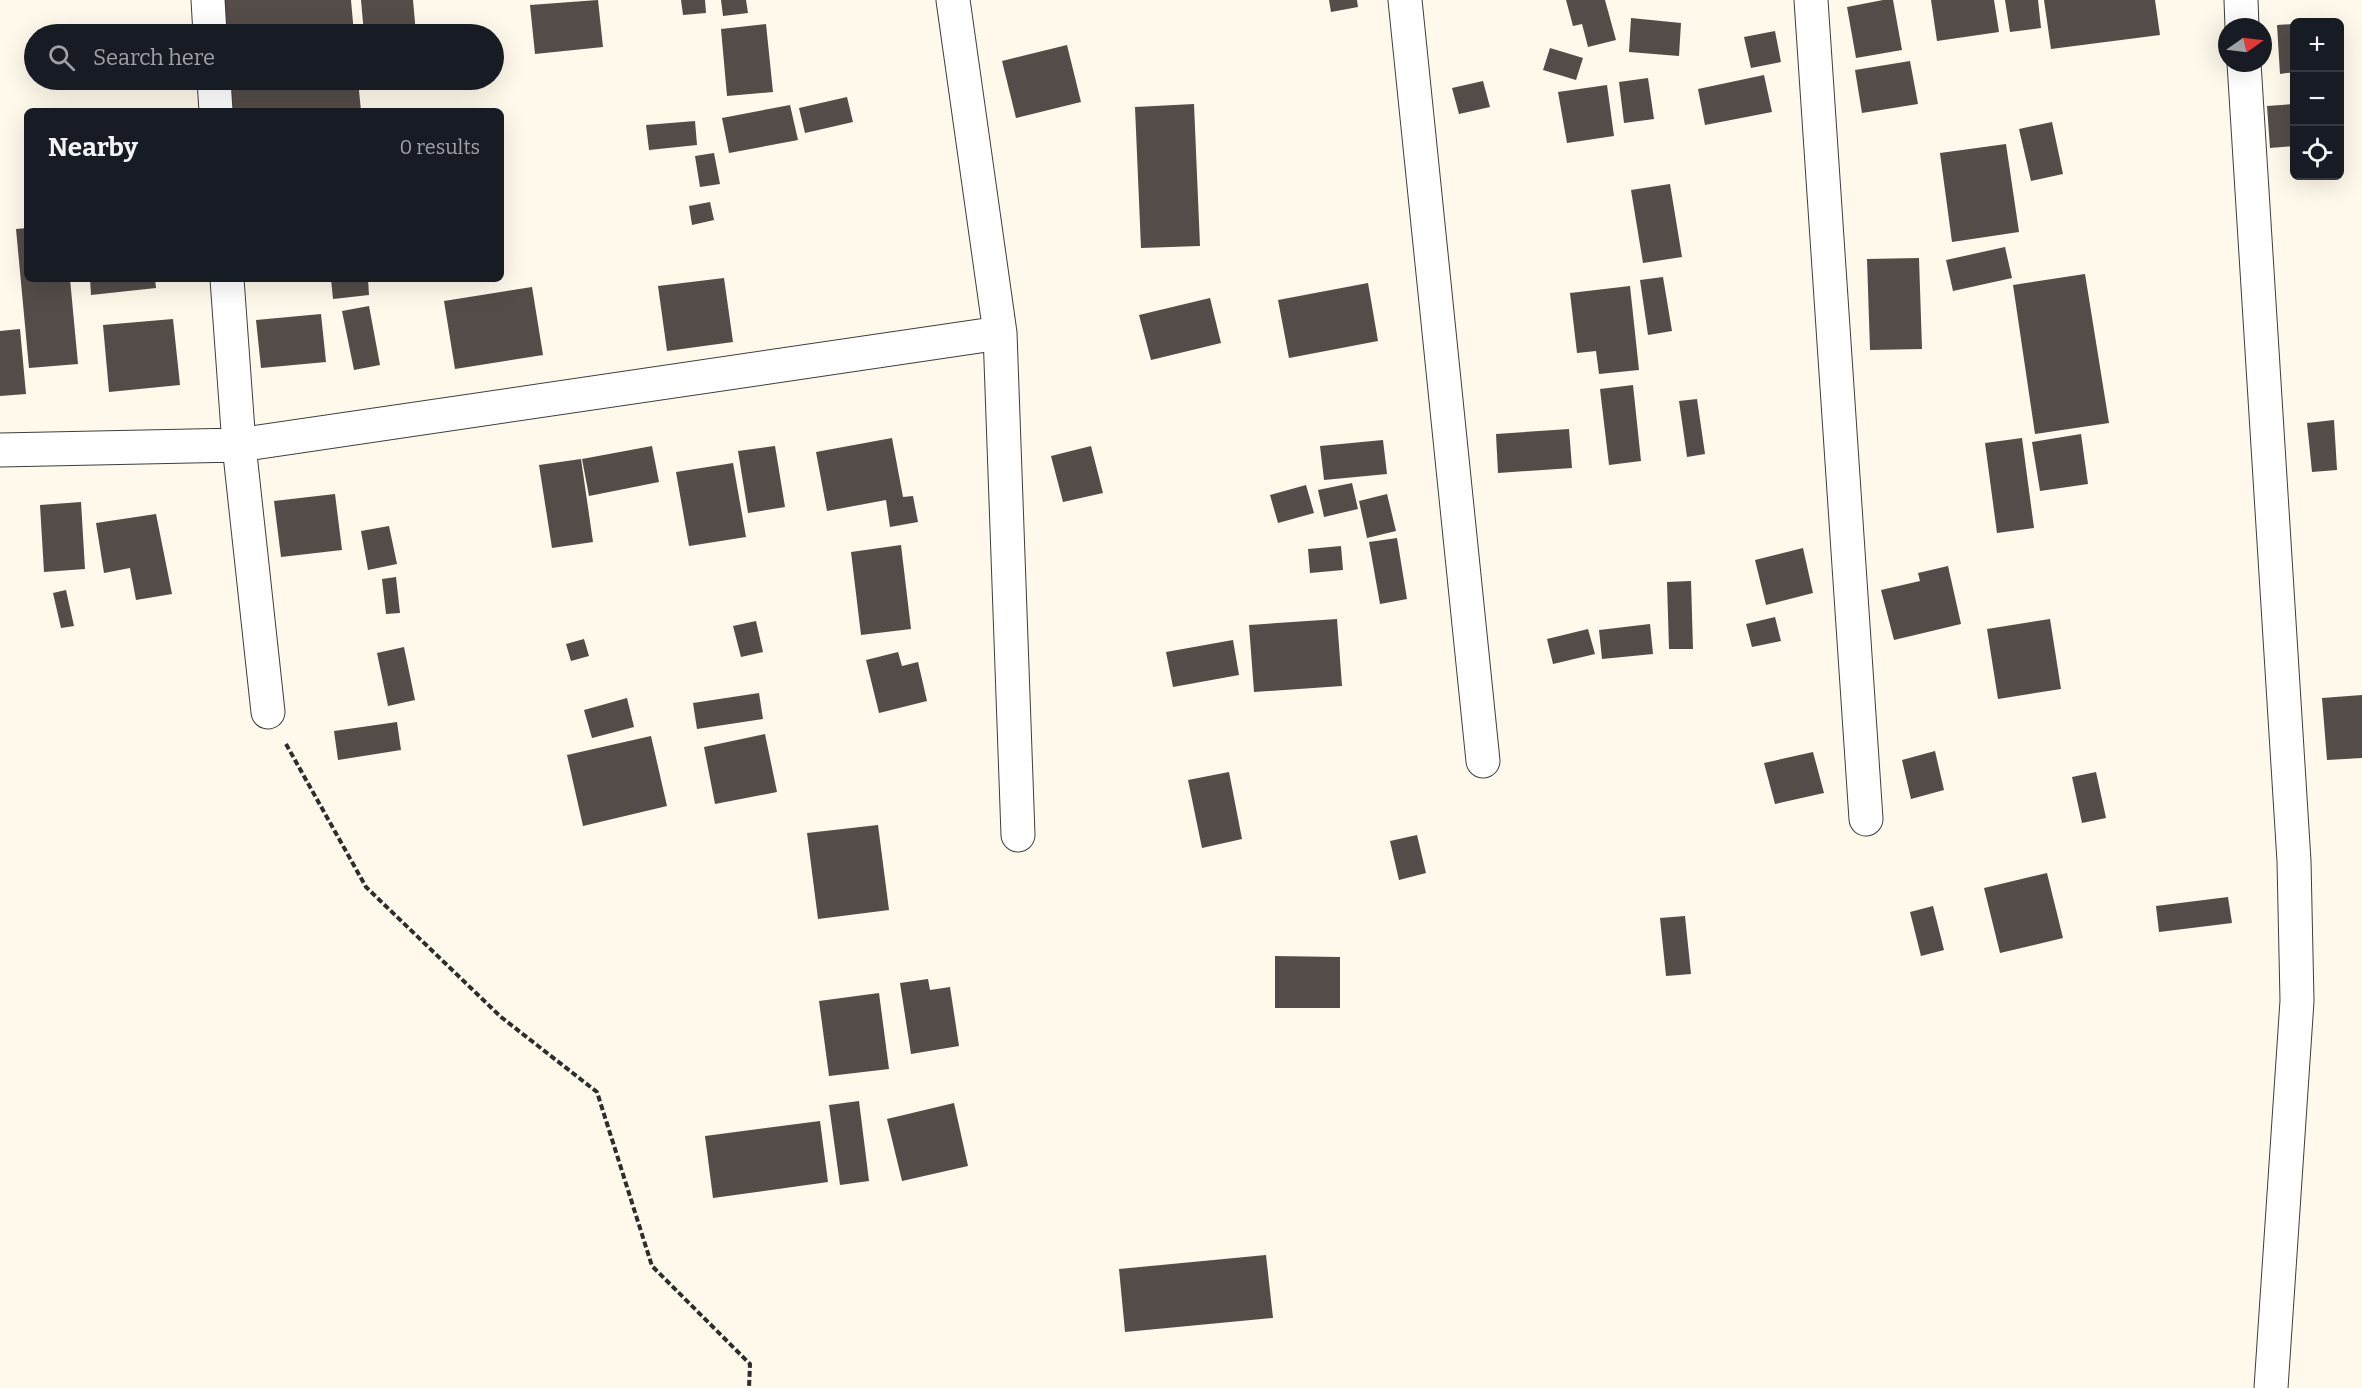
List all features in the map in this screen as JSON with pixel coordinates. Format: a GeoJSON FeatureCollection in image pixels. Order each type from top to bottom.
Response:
{"type":"FeatureCollection","features":[{"type":"Feature","properties":{"kind":"street"},"geometry":{"type":"LineString","coordinates":[[208,0],[209,24]]}},
{"type":"Feature","properties":{"kind":"street"},"geometry":{"type":"LineString","coordinates":[[953,0],[1000,333],[1018,836]]}},
{"type":"Feature","properties":{"kind":"street"},"geometry":{"type":"LineString","coordinates":[[1405,0],[1483,761]]}},
{"type":"Feature","properties":{"kind":"street"},"geometry":{"type":"LineString","coordinates":[[1811,0],[1866,819]]}},
{"type":"Feature","properties":{"kind":"street"},"geometry":{"type":"LineString","coordinates":[[2241,0],[2242,18]]}},
{"type":"Feature","properties":{"kind":"street"},"geometry":{"type":"LineString","coordinates":[[2245,72],[2294,861],[2297,1002],[2271,1388]]}},
{"type":"Feature","properties":{"kind":"street"},"geometry":{"type":"LineString","coordinates":[[215,90],[216,108]]}},
{"type":"Feature","properties":{"kind":"street"},"geometry":{"type":"LineString","coordinates":[[227,282],[239,445],[268,712]]}},
{"type":"Feature","properties":{"kind":"street"},"geometry":{"type":"LineString","coordinates":[[0,450],[239,445],[1000,333]]}},
{"type":"Feature","properties":{"kind":"path"},"geometry":{"type":"LineString","coordinates":[[268,712],[366,887],[501,1017],[597,1092],[652,1266],[750,1364],[749,1388]]}},
{"type":"Feature","properties":{"kind":"building"},"geometry":{"type":"Polygon","coordinates":[[[220,0],[351,0],[353,24],[222,24],[220,0]]]}},
{"type":"Feature","properties":{"kind":"building"},"geometry":{"type":"Polygon","coordinates":[[[361,0],[413,0],[415,24],[363,24],[361,0]]]}},
{"type":"Feature","properties":{"kind":"building"},"geometry":{"type":"Polygon","coordinates":[[[598,0],[603,47],[535,54],[530,5],[598,0]]]}},
{"type":"Feature","properties":{"kind":"building"},"geometry":{"type":"Polygon","coordinates":[[[681,0],[705,0],[706,13],[683,15],[681,0]]]}},
{"type":"Feature","properties":{"kind":"building"},"geometry":{"type":"Polygon","coordinates":[[[721,0],[746,0],[748,13],[723,16],[721,0]]]}},
{"type":"Feature","properties":{"kind":"building"},"geometry":{"type":"Polygon","coordinates":[[[1329,0],[1357,0],[1358,7],[1331,12],[1329,0]]]}},
{"type":"Feature","properties":{"kind":"building"},"geometry":{"type":"Polygon","coordinates":[[[1566,0],[1605,0],[1616,40],[1588,47],[1582,24],[1573,26],[1566,0]]]}},
{"type":"Feature","properties":{"kind":"building"},"geometry":{"type":"Polygon","coordinates":[[[1893,0],[1902,50],[1856,58],[1847,7],[1893,0]]]}},
{"type":"Feature","properties":{"kind":"building"},"geometry":{"type":"Polygon","coordinates":[[[1931,0],[1994,0],[1999,32],[1937,41],[1931,0]]]}},
{"type":"Feature","properties":{"kind":"building"},"geometry":{"type":"Polygon","coordinates":[[[2005,0],[2038,0],[2041,28],[2010,32],[2005,0]]]}},
{"type":"Feature","properties":{"kind":"building"},"geometry":{"type":"Polygon","coordinates":[[[2044,0],[2155,0],[2160,35],[2051,49],[2044,0]]]}},
{"type":"Feature","properties":{"kind":"building"},"geometry":{"type":"Polygon","coordinates":[[[1631,18],[1681,23],[1679,56],[1629,52],[1631,18]]]}},
{"type":"Feature","properties":{"kind":"building"},"geometry":{"type":"Polygon","coordinates":[[[766,24],[773,92],[727,96],[721,29],[766,24]]]}},
{"type":"Feature","properties":{"kind":"building"},"geometry":{"type":"Polygon","coordinates":[[[2290,24],[2290,73],[2280,74],[2277,25],[2290,24]]]}},
{"type":"Feature","properties":{"kind":"building"},"geometry":{"type":"Polygon","coordinates":[[[1775,31],[1781,62],[1751,68],[1744,37],[1775,31]]]}},
{"type":"Feature","properties":{"kind":"building"},"geometry":{"type":"Polygon","coordinates":[[[1067,45],[1081,102],[1016,118],[1002,61],[1067,45]]]}},
{"type":"Feature","properties":{"kind":"building"},"geometry":{"type":"Polygon","coordinates":[[[1550,48],[1583,58],[1576,80],[1543,70],[1550,48]]]}},
{"type":"Feature","properties":{"kind":"building"},"geometry":{"type":"Polygon","coordinates":[[[1910,61],[1918,104],[1862,113],[1855,70],[1910,61]]]}},
{"type":"Feature","properties":{"kind":"building"},"geometry":{"type":"Polygon","coordinates":[[[1764,75],[1772,112],[1705,125],[1698,89],[1764,75]]]}},
{"type":"Feature","properties":{"kind":"building"},"geometry":{"type":"Polygon","coordinates":[[[1648,78],[1654,119],[1624,123],[1619,82],[1648,78]]]}},
{"type":"Feature","properties":{"kind":"building"},"geometry":{"type":"Polygon","coordinates":[[[1483,81],[1490,107],[1459,114],[1452,88],[1483,81]]]}},
{"type":"Feature","properties":{"kind":"building"},"geometry":{"type":"Polygon","coordinates":[[[1607,85],[1614,136],[1567,143],[1558,92],[1607,85]]]}},
{"type":"Feature","properties":{"kind":"building"},"geometry":{"type":"Polygon","coordinates":[[[228,90],[359,90],[361,108],[230,108],[228,90]]]}},
{"type":"Feature","properties":{"kind":"building"},"geometry":{"type":"Polygon","coordinates":[[[847,97],[853,122],[805,133],[799,108],[847,97]]]}},
{"type":"Feature","properties":{"kind":"building"},"geometry":{"type":"Polygon","coordinates":[[[1194,104],[1200,246],[1141,248],[1135,107],[1194,104]]]}},
{"type":"Feature","properties":{"kind":"building"},"geometry":{"type":"Polygon","coordinates":[[[2290,104],[2290,146],[2270,148],[2267,106],[2290,104]]]}},
{"type":"Feature","properties":{"kind":"building"},"geometry":{"type":"Polygon","coordinates":[[[790,105],[798,140],[729,153],[722,118],[790,105]]]}},
{"type":"Feature","properties":{"kind":"building"},"geometry":{"type":"Polygon","coordinates":[[[695,121],[697,145],[649,150],[646,125],[695,121]]]}},
{"type":"Feature","properties":{"kind":"building"},"geometry":{"type":"Polygon","coordinates":[[[2052,122],[2063,174],[2031,181],[2019,129],[2052,122]]]}},
{"type":"Feature","properties":{"kind":"building"},"geometry":{"type":"Polygon","coordinates":[[[2006,144],[2019,232],[1952,242],[1940,153],[2006,144]]]}},
{"type":"Feature","properties":{"kind":"building"},"geometry":{"type":"Polygon","coordinates":[[[714,153],[720,184],[700,187],[695,156],[714,153]]]}},
{"type":"Feature","properties":{"kind":"building"},"geometry":{"type":"Polygon","coordinates":[[[1670,184],[1682,257],[1643,263],[1631,190],[1670,184]]]}},
{"type":"Feature","properties":{"kind":"building"},"geometry":{"type":"Polygon","coordinates":[[[710,202],[714,220],[692,225],[689,206],[710,202]]]}},
{"type":"Feature","properties":{"kind":"building"},"geometry":{"type":"Polygon","coordinates":[[[24,228],[24,282],[70,282],[78,364],[29,368],[16,229],[24,228]]]}},
{"type":"Feature","properties":{"kind":"building"},"geometry":{"type":"Polygon","coordinates":[[[2005,247],[2012,278],[1953,291],[1946,260],[2005,247]]]}},
{"type":"Feature","properties":{"kind":"building"},"geometry":{"type":"Polygon","coordinates":[[[1919,258],[1922,349],[1870,350],[1867,259],[1919,258]]]}},
{"type":"Feature","properties":{"kind":"building"},"geometry":{"type":"Polygon","coordinates":[[[2085,274],[2109,423],[2035,434],[2013,285],[2085,274]]]}},
{"type":"Feature","properties":{"kind":"building"},"geometry":{"type":"Polygon","coordinates":[[[1663,277],[1672,331],[1648,335],[1640,280],[1663,277]]]}},
{"type":"Feature","properties":{"kind":"building"},"geometry":{"type":"Polygon","coordinates":[[[724,278],[733,342],[667,351],[658,286],[724,278]]]}},
{"type":"Feature","properties":{"kind":"building"},"geometry":{"type":"Polygon","coordinates":[[[90,282],[155,282],[156,288],[91,295],[90,282]]]}},
{"type":"Feature","properties":{"kind":"building"},"geometry":{"type":"Polygon","coordinates":[[[331,282],[368,282],[369,295],[333,299],[331,282]]]}},
{"type":"Feature","properties":{"kind":"building"},"geometry":{"type":"Polygon","coordinates":[[[1368,283],[1378,341],[1289,358],[1278,300],[1368,283]]]}},
{"type":"Feature","properties":{"kind":"building"},"geometry":{"type":"Polygon","coordinates":[[[1630,286],[1639,370],[1599,374],[1596,351],[1577,353],[1570,293],[1630,286]]]}},
{"type":"Feature","properties":{"kind":"building"},"geometry":{"type":"Polygon","coordinates":[[[532,287],[543,355],[455,369],[444,301],[532,287]]]}},
{"type":"Feature","properties":{"kind":"building"},"geometry":{"type":"Polygon","coordinates":[[[1210,298],[1221,343],[1151,360],[1139,315],[1210,298]]]}},
{"type":"Feature","properties":{"kind":"building"},"geometry":{"type":"Polygon","coordinates":[[[369,306],[380,365],[354,370],[342,311],[369,306]]]}},
{"type":"Feature","properties":{"kind":"building"},"geometry":{"type":"Polygon","coordinates":[[[321,314],[326,362],[261,368],[256,320],[321,314]]]}},
{"type":"Feature","properties":{"kind":"building"},"geometry":{"type":"Polygon","coordinates":[[[173,319],[180,385],[109,392],[103,325],[173,319]]]}},
{"type":"Feature","properties":{"kind":"building"},"geometry":{"type":"Polygon","coordinates":[[[20,329],[26,394],[0,396],[0,331],[20,329]]]}},
{"type":"Feature","properties":{"kind":"building"},"geometry":{"type":"Polygon","coordinates":[[[1633,385],[1641,461],[1609,465],[1600,389],[1633,385]]]}},
{"type":"Feature","properties":{"kind":"building"},"geometry":{"type":"Polygon","coordinates":[[[1697,399],[1705,454],[1687,457],[1679,401],[1697,399]]]}},
{"type":"Feature","properties":{"kind":"building"},"geometry":{"type":"Polygon","coordinates":[[[2334,420],[2337,470],[2312,472],[2307,423],[2334,420]]]}},
{"type":"Feature","properties":{"kind":"building"},"geometry":{"type":"Polygon","coordinates":[[[1569,429],[1572,468],[1498,473],[1496,434],[1569,429]]]}},
{"type":"Feature","properties":{"kind":"building"},"geometry":{"type":"Polygon","coordinates":[[[2081,434],[2088,484],[2040,491],[2032,442],[2081,434]]]}},
{"type":"Feature","properties":{"kind":"building"},"geometry":{"type":"Polygon","coordinates":[[[892,438],[903,497],[913,496],[918,522],[890,527],[886,500],[827,511],[816,452],[892,438]]]}},
{"type":"Feature","properties":{"kind":"building"},"geometry":{"type":"Polygon","coordinates":[[[2022,438],[2034,528],[1997,533],[1985,443],[2022,438]]]}},
{"type":"Feature","properties":{"kind":"building"},"geometry":{"type":"Polygon","coordinates":[[[1383,440],[1387,474],[1324,480],[1320,446],[1383,440]]]}},
{"type":"Feature","properties":{"kind":"building"},"geometry":{"type":"Polygon","coordinates":[[[652,446],[659,482],[589,496],[582,459],[652,446]]]}},
{"type":"Feature","properties":{"kind":"building"},"geometry":{"type":"Polygon","coordinates":[[[775,446],[785,507],[748,513],[738,451],[775,446]]]}},
{"type":"Feature","properties":{"kind":"building"},"geometry":{"type":"Polygon","coordinates":[[[1091,446],[1103,493],[1063,502],[1051,456],[1091,446]]]}},
{"type":"Feature","properties":{"kind":"building"},"geometry":{"type":"Polygon","coordinates":[[[581,459],[593,542],[552,548],[539,465],[581,459]]]}},
{"type":"Feature","properties":{"kind":"building"},"geometry":{"type":"Polygon","coordinates":[[[733,463],[746,537],[689,546],[676,472],[733,463]]]}},
{"type":"Feature","properties":{"kind":"building"},"geometry":{"type":"Polygon","coordinates":[[[1352,483],[1358,509],[1324,517],[1318,490],[1352,483]]]}},
{"type":"Feature","properties":{"kind":"building"},"geometry":{"type":"Polygon","coordinates":[[[1306,485],[1314,513],[1278,523],[1270,495],[1306,485]]]}},
{"type":"Feature","properties":{"kind":"building"},"geometry":{"type":"Polygon","coordinates":[[[335,494],[342,550],[281,557],[274,501],[335,494]]]}},
{"type":"Feature","properties":{"kind":"building"},"geometry":{"type":"Polygon","coordinates":[[[1387,494],[1396,531],[1367,538],[1359,501],[1387,494]]]}},
{"type":"Feature","properties":{"kind":"building"},"geometry":{"type":"Polygon","coordinates":[[[81,502],[85,569],[44,572],[40,505],[81,502]]]}},
{"type":"Feature","properties":{"kind":"building"},"geometry":{"type":"Polygon","coordinates":[[[156,514],[172,594],[136,600],[130,568],[104,573],[96,523],[156,514]]]}},
{"type":"Feature","properties":{"kind":"building"},"geometry":{"type":"Polygon","coordinates":[[[389,526],[397,564],[368,570],[361,531],[389,526]]]}},
{"type":"Feature","properties":{"kind":"building"},"geometry":{"type":"Polygon","coordinates":[[[1397,538],[1407,599],[1380,604],[1369,542],[1397,538]]]}},
{"type":"Feature","properties":{"kind":"building"},"geometry":{"type":"Polygon","coordinates":[[[901,545],[911,629],[861,635],[851,552],[901,545]]]}},
{"type":"Feature","properties":{"kind":"building"},"geometry":{"type":"Polygon","coordinates":[[[1341,546],[1343,570],[1310,573],[1308,549],[1341,546]]]}},
{"type":"Feature","properties":{"kind":"building"},"geometry":{"type":"Polygon","coordinates":[[[1803,548],[1813,593],[1766,605],[1755,560],[1803,548]]]}},
{"type":"Feature","properties":{"kind":"building"},"geometry":{"type":"Polygon","coordinates":[[[1948,566],[1961,624],[1894,640],[1881,590],[1920,581],[1918,573],[1948,566]]]}},
{"type":"Feature","properties":{"kind":"building"},"geometry":{"type":"Polygon","coordinates":[[[396,577],[400,613],[386,614],[382,579],[396,577]]]}},
{"type":"Feature","properties":{"kind":"building"},"geometry":{"type":"Polygon","coordinates":[[[1691,581],[1693,649],[1669,649],[1667,582],[1691,581]]]}},
{"type":"Feature","properties":{"kind":"building"},"geometry":{"type":"Polygon","coordinates":[[[66,590],[74,626],[61,628],[53,593],[66,590]]]}},
{"type":"Feature","properties":{"kind":"building"},"geometry":{"type":"Polygon","coordinates":[[[1775,617],[1781,641],[1752,647],[1746,624],[1775,617]]]}},
{"type":"Feature","properties":{"kind":"building"},"geometry":{"type":"Polygon","coordinates":[[[1337,619],[1342,686],[1254,692],[1249,625],[1337,619]]]}},
{"type":"Feature","properties":{"kind":"building"},"geometry":{"type":"Polygon","coordinates":[[[2050,619],[2061,689],[1998,699],[1987,629],[2050,619]]]}},
{"type":"Feature","properties":{"kind":"building"},"geometry":{"type":"Polygon","coordinates":[[[756,621],[763,652],[741,657],[733,626],[756,621]]]}},
{"type":"Feature","properties":{"kind":"building"},"geometry":{"type":"Polygon","coordinates":[[[1650,624],[1653,654],[1602,659],[1599,630],[1650,624]]]}},
{"type":"Feature","properties":{"kind":"building"},"geometry":{"type":"Polygon","coordinates":[[[1588,629],[1595,654],[1553,664],[1547,639],[1588,629]]]}},
{"type":"Feature","properties":{"kind":"building"},"geometry":{"type":"Polygon","coordinates":[[[584,639],[589,656],[571,661],[566,644],[584,639]]]}},
{"type":"Feature","properties":{"kind":"building"},"geometry":{"type":"Polygon","coordinates":[[[1233,640],[1239,675],[1173,687],[1166,652],[1233,640]]]}},
{"type":"Feature","properties":{"kind":"building"},"geometry":{"type":"Polygon","coordinates":[[[404,647],[415,700],[388,706],[377,653],[404,647]]]}},
{"type":"Feature","properties":{"kind":"building"},"geometry":{"type":"Polygon","coordinates":[[[898,652],[902,666],[918,662],[927,701],[879,713],[866,660],[898,652]]]}},
{"type":"Feature","properties":{"kind":"building"},"geometry":{"type":"Polygon","coordinates":[[[759,693],[763,719],[697,729],[693,703],[759,693]]]}},
{"type":"Feature","properties":{"kind":"building"},"geometry":{"type":"Polygon","coordinates":[[[2362,695],[2362,758],[2327,760],[2322,698],[2362,695]]]}},
{"type":"Feature","properties":{"kind":"building"},"geometry":{"type":"Polygon","coordinates":[[[627,698],[634,727],[592,738],[584,710],[627,698]]]}},
{"type":"Feature","properties":{"kind":"building"},"geometry":{"type":"Polygon","coordinates":[[[397,722],[401,750],[338,760],[334,731],[397,722]]]}},
{"type":"Feature","properties":{"kind":"building"},"geometry":{"type":"Polygon","coordinates":[[[765,734],[777,792],[715,804],[704,747],[765,734]]]}},
{"type":"Feature","properties":{"kind":"building"},"geometry":{"type":"Polygon","coordinates":[[[651,736],[667,806],[583,826],[567,755],[651,736]]]}},
{"type":"Feature","properties":{"kind":"building"},"geometry":{"type":"Polygon","coordinates":[[[1935,751],[1944,790],[1911,799],[1902,760],[1935,751]]]}},
{"type":"Feature","properties":{"kind":"building"},"geometry":{"type":"Polygon","coordinates":[[[1813,752],[1824,793],[1775,804],[1764,763],[1813,752]]]}},
{"type":"Feature","properties":{"kind":"building"},"geometry":{"type":"Polygon","coordinates":[[[1229,772],[1242,839],[1202,848],[1188,780],[1229,772]]]}},
{"type":"Feature","properties":{"kind":"building"},"geometry":{"type":"Polygon","coordinates":[[[2096,772],[2106,818],[2082,823],[2072,777],[2096,772]]]}},
{"type":"Feature","properties":{"kind":"building"},"geometry":{"type":"Polygon","coordinates":[[[878,825],[889,910],[818,919],[807,833],[878,825]]]}},
{"type":"Feature","properties":{"kind":"building"},"geometry":{"type":"Polygon","coordinates":[[[1417,835],[1426,873],[1399,880],[1390,841],[1417,835]]]}},
{"type":"Feature","properties":{"kind":"building"},"geometry":{"type":"Polygon","coordinates":[[[2047,873],[2063,938],[2000,953],[1984,888],[2047,873]]]}},
{"type":"Feature","properties":{"kind":"building"},"geometry":{"type":"Polygon","coordinates":[[[2228,897],[2232,923],[2159,932],[2156,906],[2228,897]]]}},
{"type":"Feature","properties":{"kind":"building"},"geometry":{"type":"Polygon","coordinates":[[[1933,906],[1944,950],[1921,956],[1910,912],[1933,906]]]}},
{"type":"Feature","properties":{"kind":"building"},"geometry":{"type":"Polygon","coordinates":[[[1685,916],[1691,974],[1666,976],[1660,918],[1685,916]]]}},
{"type":"Feature","properties":{"kind":"building"},"geometry":{"type":"Polygon","coordinates":[[[1275,956],[1340,957],[1340,1008],[1275,1008],[1275,956]]]}},
{"type":"Feature","properties":{"kind":"building"},"geometry":{"type":"Polygon","coordinates":[[[928,979],[930,990],[950,987],[959,1046],[911,1054],[900,983],[928,979]]]}},
{"type":"Feature","properties":{"kind":"building"},"geometry":{"type":"Polygon","coordinates":[[[879,993],[889,1069],[829,1076],[819,1001],[879,993]]]}},
{"type":"Feature","properties":{"kind":"building"},"geometry":{"type":"Polygon","coordinates":[[[859,1101],[869,1181],[840,1185],[829,1105],[859,1101]]]}},
{"type":"Feature","properties":{"kind":"building"},"geometry":{"type":"Polygon","coordinates":[[[954,1103],[968,1166],[902,1181],[887,1119],[954,1103]]]}},
{"type":"Feature","properties":{"kind":"building"},"geometry":{"type":"Polygon","coordinates":[[[820,1121],[828,1182],[713,1198],[705,1136],[820,1121]]]}},
{"type":"Feature","properties":{"kind":"building"},"geometry":{"type":"Polygon","coordinates":[[[1266,1255],[1273,1318],[1125,1332],[1119,1269],[1266,1255]]]}}]}
